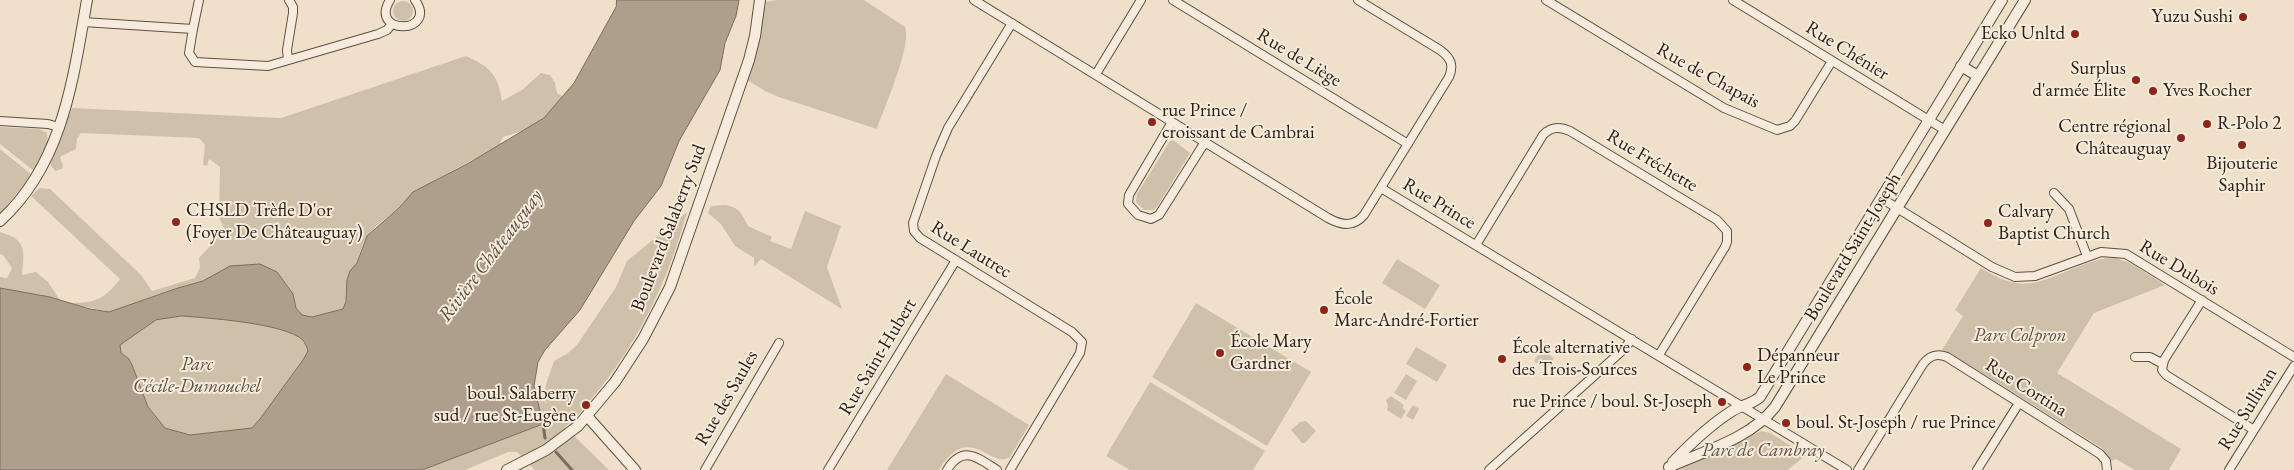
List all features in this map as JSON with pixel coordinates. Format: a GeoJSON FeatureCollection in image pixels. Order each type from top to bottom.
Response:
{"type":"FeatureCollection","features":[{"type":"Feature","properties":{"kind":"street"},"geometry":{"type":"LineString","coordinates":[[0,221],[21,200],[40,173],[59,128],[66,108],[87,0]]}},
{"type":"Feature","properties":{"kind":"street"},"geometry":{"type":"LineString","coordinates":[[199,0],[189,53],[191,58],[199,63],[268,66],[378,34],[392,24]]}},
{"type":"Feature","properties":{"kind":"street"},"geometry":{"type":"LineString","coordinates":[[288,60],[287,50],[293,13],[293,7],[289,0]]}},
{"type":"Feature","properties":{"kind":"street"},"geometry":{"type":"LineString","coordinates":[[390,0],[386,14],[392,24],[400,27],[416,22],[420,9],[415,0]]}},
{"type":"Feature","properties":{"kind":"street","name":"Boulevard Salaberry Sud"},"geometry":{"type":"LineString","coordinates":[[507,470],[546,450],[570,433],[587,416],[629,361],[655,318],[667,292],[749,60],[755,36],[760,0]]}},
{"type":"Feature","properties":{"kind":"street","name":"Rue Prince"},"geometry":{"type":"LineString","coordinates":[[974,0],[1341,224],[1354,223],[1361,219],[1381,188],[1847,470]]}},
{"type":"Feature","properties":{"kind":"street"},"geometry":{"type":"LineString","coordinates":[[1096,74],[1141,0]]}},
{"type":"Feature","properties":{"kind":"street","name":"Rue de Liège"},"geometry":{"type":"LineString","coordinates":[[1173,0],[1408,144]]}},
{"type":"Feature","properties":{"kind":"street"},"geometry":{"type":"LineString","coordinates":[[1358,0],[1440,50],[1451,62],[1449,77],[1381,188]]}},
{"type":"Feature","properties":{"kind":"street","name":"Rue de Chapais"},"geometry":{"type":"LineString","coordinates":[[1546,0],[1718,105],[1777,130],[1790,126],[1796,121],[1832,61]]}},
{"type":"Feature","properties":{"kind":"street","name":"Rue Chénier"},"geometry":{"type":"LineString","coordinates":[[1733,0],[1945,130]]}},
{"type":"Feature","properties":{"kind":"street","name":"Boulevard Saint-Joseph"},"geometry":{"type":"LineString","coordinates":[[1667,468],[1694,441],[1732,411],[1760,397],[2002,0]]}},
{"type":"Feature","properties":{"kind":"street","name":"Boulevard Saint-Joseph"},"geometry":{"type":"LineString","coordinates":[[1667,468],[1723,444],[1763,419],[1775,407],[2025,0]]}},
{"type":"Feature","properties":{"kind":"street"},"geometry":{"type":"LineString","coordinates":[[83,22],[193,29]]}},
{"type":"Feature","properties":{"kind":"street","name":"Rue Lautrec"},"geometry":{"type":"LineString","coordinates":[[1010,470],[1080,353],[1082,342],[1072,332],[920,238],[914,231],[914,218],[948,128],[1012,23]]}},
{"type":"Feature","properties":{"kind":"street"},"geometry":{"type":"LineString","coordinates":[[1962,66],[1978,76]]}},
{"type":"Feature","properties":{"kind":"street"},"geometry":{"type":"LineString","coordinates":[[0,121],[48,124],[59,128]]}},
{"type":"Feature","properties":{"kind":"street"},"geometry":{"type":"LineString","coordinates":[[1172,122],[1129,195],[1128,204],[1138,215],[1151,219],[1159,215],[1205,142]]}},
{"type":"Feature","properties":{"kind":"street","name":"Rue Fréchette"},"geometry":{"type":"LineString","coordinates":[[1476,245],[1546,132],[1554,128],[1562,128],[1603,151],[1717,220],[1727,231],[1728,236],[1725,247],[1659,355]]}},
{"type":"Feature","properties":{"kind":"street"},"geometry":{"type":"LineString","coordinates":[[2054,193],[2069,209],[2088,256]]}},
{"type":"Feature","properties":{"kind":"street","name":"Rue Dubois"},"geometry":{"type":"LineString","coordinates":[[1881,198],[1992,267],[2015,277],[2035,276],[2088,256],[2107,251],[2128,255],[2294,357]]}},
{"type":"Feature","properties":{"kind":"street","name":"Rue Saint-Hubert"},"geometry":{"type":"LineString","coordinates":[[828,470],[956,260]]}},
{"type":"Feature","properties":{"kind":"street"},"geometry":{"type":"LineString","coordinates":[[2202,300],[2163,364],[2162,370],[2166,375],[2254,430]]}},
{"type":"Feature","properties":{"kind":"street"},"geometry":{"type":"LineString","coordinates":[[1489,470],[1624,350],[1632,339]]}},
{"type":"Feature","properties":{"kind":"street","name":"Rue des Saules"},"geometry":{"type":"LineString","coordinates":[[705,470],[779,343]]}},
{"type":"Feature","properties":{"kind":"street","name":"Rue Cortina"},"geometry":{"type":"LineString","coordinates":[[1858,470],[1923,364],[1934,355],[1947,358],[2100,454],[2106,461],[2107,470]]}},
{"type":"Feature","properties":{"kind":"street"},"geometry":{"type":"LineString","coordinates":[[2135,357],[2150,357],[2163,364]]}},
{"type":"Feature","properties":{"kind":"street","name":"Rue Sullivan"},"geometry":{"type":"LineString","coordinates":[[2229,470],[2294,366]]}},
{"type":"Feature","properties":{"kind":"street"},"geometry":{"type":"LineString","coordinates":[[1977,470],[2019,403]]}},
{"type":"Feature","properties":{"kind":"street"},"geometry":{"type":"LineString","coordinates":[[587,416],[635,470]]}},
{"type":"Feature","properties":{"kind":"street"},"geometry":{"type":"LineString","coordinates":[[948,470],[953,461],[962,456],[972,455],[997,470]]}},
{"type":"Feature","properties":{"kind":"green space"},"geometry":{"type":"Polygon","coordinates":[[[777,0],[864,0],[905,27],[905,48],[877,129],[779,97],[747,80],[760,38],[765,2],[777,0]]]}},
{"type":"Feature","properties":{"kind":"green space"},"geometry":{"type":"Polygon","coordinates":[[[403,1],[410,4],[413,11],[410,18],[403,21],[396,18],[393,11],[396,4],[403,1]]]}},
{"type":"Feature","properties":{"kind":"green space"},"geometry":{"type":"Polygon","coordinates":[[[466,56],[481,64],[492,73],[498,84],[502,101],[522,90],[541,73],[550,75],[555,83],[557,93],[563,97],[544,118],[525,130],[503,137],[500,143],[504,143],[413,192],[400,207],[375,227],[363,243],[357,263],[350,271],[346,302],[343,309],[312,317],[302,315],[296,308],[293,294],[277,272],[230,266],[203,281],[109,312],[69,303],[98,299],[109,292],[120,279],[31,196],[39,188],[50,189],[141,275],[152,291],[195,278],[200,267],[199,258],[225,230],[219,218],[220,167],[209,159],[207,166],[203,165],[205,145],[199,138],[81,133],[77,139],[76,149],[60,157],[62,169],[55,171],[50,164],[72,108],[281,118],[466,56]]]}},
{"type":"Feature","properties":{"kind":"green space"},"geometry":{"type":"Polygon","coordinates":[[[0,127],[39,129],[47,133],[48,142],[34,171],[0,144],[0,127]]]}},
{"type":"Feature","properties":{"kind":"green space"},"geometry":{"type":"Polygon","coordinates":[[[1173,140],[1190,153],[1157,207],[1153,210],[1144,210],[1136,202],[1137,194],[1170,141],[1173,140]]]}},
{"type":"Feature","properties":{"kind":"green space"},"geometry":{"type":"Polygon","coordinates":[[[0,149],[32,175],[0,214],[0,149]]]}},
{"type":"Feature","properties":{"kind":"green space"},"geometry":{"type":"Polygon","coordinates":[[[725,205],[734,207],[740,212],[748,226],[772,237],[770,241],[791,249],[805,211],[841,226],[827,267],[842,309],[761,259],[754,267],[754,258],[735,246],[721,224],[708,213],[711,206],[725,205]]]}},
{"type":"Feature","properties":{"kind":"green space"},"geometry":{"type":"Polygon","coordinates":[[[687,212],[672,260],[652,306],[628,350],[583,410],[565,427],[609,470],[535,470],[517,452],[508,452],[465,470],[422,470],[543,424],[534,386],[547,405],[544,397],[546,384],[554,361],[577,345],[616,287],[627,261],[687,212]]]}},
{"type":"Feature","properties":{"kind":"green space"},"geometry":{"type":"Polygon","coordinates":[[[0,232],[9,235],[20,243],[23,254],[22,275],[36,272],[48,282],[60,300],[0,288],[0,277],[7,278],[12,268],[3,255],[0,254],[0,232]]]}},
{"type":"Feature","properties":{"kind":"green space","name":"Parc Colpron"},"geometry":{"type":"Polygon","coordinates":[[[2116,258],[2132,264],[2165,285],[2094,313],[2057,373],[2181,449],[2169,470],[2135,470],[2116,459],[2112,461],[2102,448],[1950,353],[1942,350],[1963,316],[1955,310],[1981,268],[1996,277],[2021,284],[2043,280],[2096,261],[2116,258]]]}},
{"type":"Feature","properties":{"kind":"green space"},"geometry":{"type":"Polygon","coordinates":[[[1397,259],[1440,285],[1425,309],[1382,283],[1397,259]]]}},
{"type":"Feature","properties":{"kind":"green space"},"geometry":{"type":"Polygon","coordinates":[[[1196,303],[1311,372],[1267,446],[1152,377],[1196,303]]]}},
{"type":"Feature","properties":{"kind":"green space","name":"Parc Cécile-Dumouchel"},"geometry":{"type":"Polygon","coordinates":[[[182,316],[263,325],[293,334],[304,341],[308,351],[303,360],[252,428],[190,435],[165,428],[148,407],[132,365],[129,359],[121,353],[120,345],[157,320],[182,316]]]}},
{"type":"Feature","properties":{"kind":"green space"},"geometry":{"type":"Polygon","coordinates":[[[1416,347],[1447,365],[1437,382],[1406,364],[1416,347]]]}},
{"type":"Feature","properties":{"kind":"green space"},"geometry":{"type":"Polygon","coordinates":[[[1541,350],[1554,358],[1547,369],[1534,361],[1541,350]]]}},
{"type":"Feature","properties":{"kind":"green space"},"geometry":{"type":"Polygon","coordinates":[[[946,374],[1029,425],[1010,457],[1002,459],[969,447],[960,449],[950,456],[939,470],[887,470],[946,374]]]}},
{"type":"Feature","properties":{"kind":"green space"},"geometry":{"type":"Polygon","coordinates":[[[1406,374],[1417,381],[1406,400],[1394,393],[1406,374]]]}},
{"type":"Feature","properties":{"kind":"green space"},"geometry":{"type":"Polygon","coordinates":[[[1150,382],[1265,451],[1253,470],[1130,470],[1106,456],[1150,382]]]}},
{"type":"Feature","properties":{"kind":"green space"},"geometry":{"type":"Polygon","coordinates":[[[1391,396],[1404,405],[1402,408],[1406,411],[1401,419],[1387,410],[1386,400],[1391,396]]]}},
{"type":"Feature","properties":{"kind":"green space"},"geometry":{"type":"Polygon","coordinates":[[[1413,405],[1419,409],[1413,420],[1406,416],[1413,405]]]}},
{"type":"Feature","properties":{"kind":"green space"},"geometry":{"type":"Polygon","coordinates":[[[1306,421],[1316,431],[1305,443],[1302,443],[1291,430],[1300,422],[1306,421]]]}},
{"type":"Feature","properties":{"kind":"green space","name":"Parc de Cambray"},"geometry":{"type":"Polygon","coordinates":[[[1761,431],[1770,433],[1806,455],[1788,470],[1675,470],[1688,462],[1729,448],[1761,431]]]}},
{"type":"Feature","properties":{"kind":"water","name":"Rivière Châteauguay"},"geometry":{"type":"Polygon","coordinates":[[[617,0],[739,0],[736,16],[725,43],[720,70],[679,141],[661,186],[634,221],[580,310],[545,350],[538,362],[534,386],[543,424],[422,470],[0,470],[0,288],[50,297],[90,309],[109,312],[203,281],[230,266],[260,264],[277,272],[293,294],[296,308],[302,315],[312,317],[343,309],[346,302],[347,280],[350,271],[357,263],[367,236],[400,207],[413,192],[469,163],[544,118],[574,83],[616,7],[617,0]],[[182,316],[156,320],[120,345],[121,353],[129,359],[132,365],[148,407],[165,428],[190,435],[252,428],[303,360],[308,351],[303,340],[280,329],[263,325],[182,316]]]}},
{"type":"Feature","properties":{"kind":"waterway"},"geometry":{"type":"LineString","coordinates":[[541,422],[545,438]]}},
{"type":"Feature","properties":{"kind":"waterway"},"geometry":{"type":"LineString","coordinates":[[556,452],[572,470]]}},
{"type":"Feature","properties":{"kind":"place","name":"Yuzu Sushi"},"geometry":{"type":"Point","coordinates":[2243,17]}},
{"type":"Feature","properties":{"kind":"place","name":"Ecko Unltd"},"geometry":{"type":"Point","coordinates":[2075,34]}},
{"type":"Feature","properties":{"kind":"place","name":"Surplus d'armée Élite"},"geometry":{"type":"Point","coordinates":[2136,80]}},
{"type":"Feature","properties":{"kind":"place","name":"Yves Rocher"},"geometry":{"type":"Point","coordinates":[2153,91]}},
{"type":"Feature","properties":{"kind":"place","name":"rue Prince / croissant de Cambrai"},"geometry":{"type":"Point","coordinates":[1152,122]}},
{"type":"Feature","properties":{"kind":"place","name":"R-Polo 2"},"geometry":{"type":"Point","coordinates":[2207,124]}},
{"type":"Feature","properties":{"kind":"place","name":"Centre régional Châteauguay"},"geometry":{"type":"Point","coordinates":[2181,138]}},
{"type":"Feature","properties":{"kind":"place","name":"Bijouterie Saphir"},"geometry":{"type":"Point","coordinates":[2242,145]}},
{"type":"Feature","properties":{"kind":"place","name":"CHSLD Trèfle D'or (Foyer De Châteauguay)"},"geometry":{"type":"Point","coordinates":[176,222]}},
{"type":"Feature","properties":{"kind":"place","name":"Calvary Baptist Church"},"geometry":{"type":"Point","coordinates":[1988,223]}},
{"type":"Feature","properties":{"kind":"place","name":"École Marc-André-Fortier"},"geometry":{"type":"Point","coordinates":[1324,310]}},
{"type":"Feature","properties":{"kind":"place","name":"École Mary Gardner"},"geometry":{"type":"Point","coordinates":[1220,353]}},
{"type":"Feature","properties":{"kind":"place","name":"École alternative des Trois-Sources"},"geometry":{"type":"Point","coordinates":[1502,359]}},
{"type":"Feature","properties":{"kind":"place","name":"Dépanneur Le Prince"},"geometry":{"type":"Point","coordinates":[1747,367]}},
{"type":"Feature","properties":{"kind":"place","name":"rue Prince / boul. St-Joseph"},"geometry":{"type":"Point","coordinates":[1722,402]}},
{"type":"Feature","properties":{"kind":"place","name":"boul. Salaberry sud / rue St-Eugène"},"geometry":{"type":"Point","coordinates":[586,405]}},
{"type":"Feature","properties":{"kind":"place","name":"boul. St-Joseph / rue Prince"},"geometry":{"type":"Point","coordinates":[1786,423]}}]}
